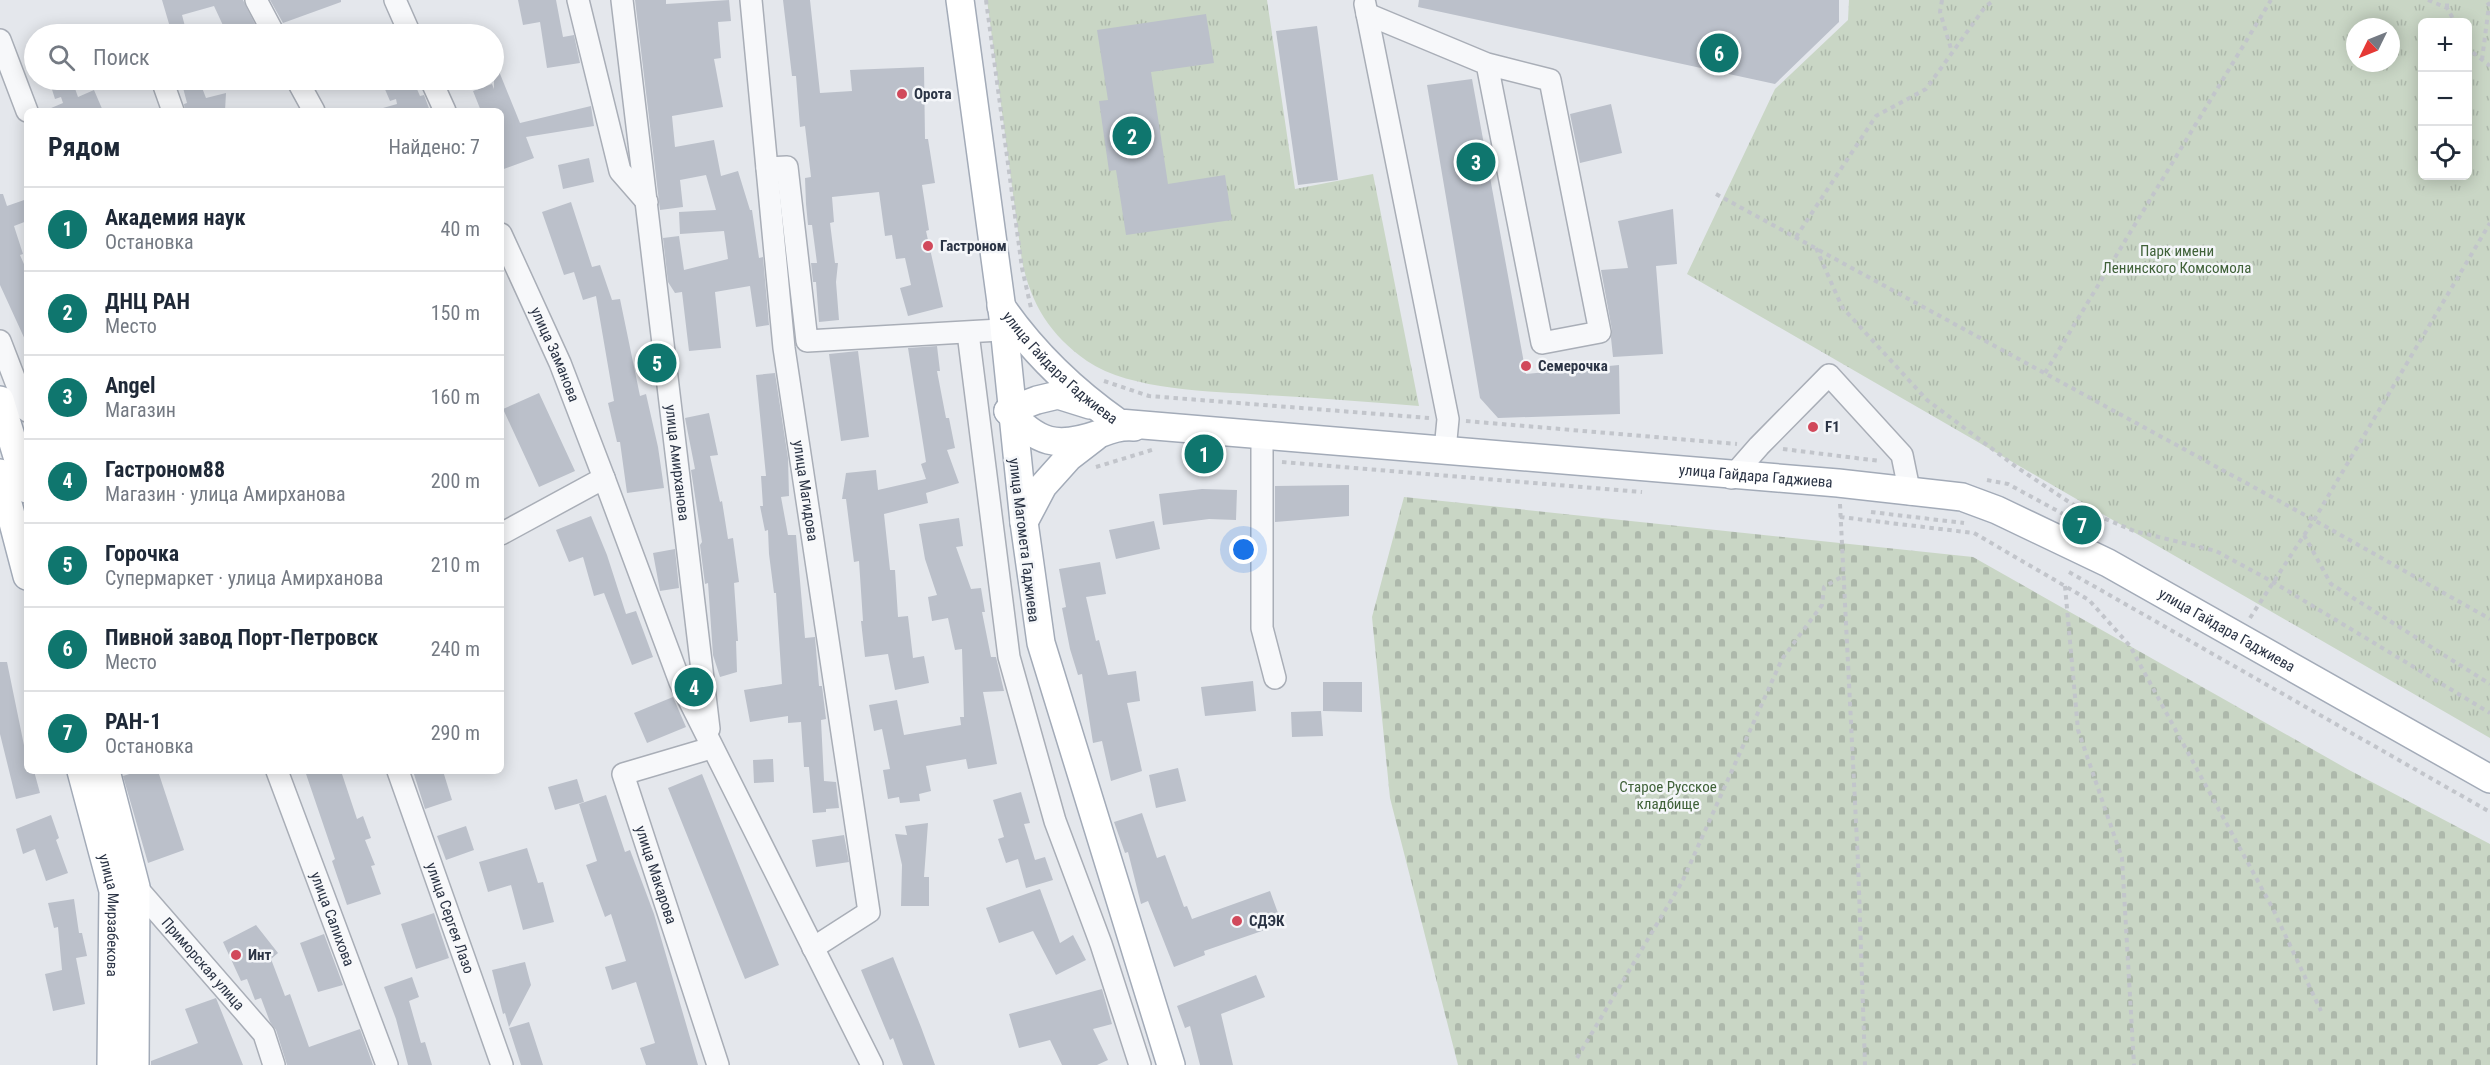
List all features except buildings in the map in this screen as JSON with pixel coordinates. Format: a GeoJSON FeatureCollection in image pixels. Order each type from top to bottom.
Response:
{"type":"FeatureCollection","features":[{"type":"Feature","properties":{"kind":"main road","name":"улица Магомета Гаджиева"},"geometry":{"type":"LineString","coordinates":[[959,0],[1041,643],[1171,1065]]}},
{"type":"Feature","properties":{"kind":"main road","name":"улица Гайдара Гаджиева"},"geometry":{"type":"LineString","coordinates":[[1000,318],[1097,408],[1119,423],[1263,446],[1445,450],[1962,497],[1997,510],[2108,563],[2490,779]]}},
{"type":"Feature","properties":{"kind":"main road"},"geometry":{"type":"LineString","coordinates":[[1011,412],[1037,400],[1058,395],[1097,408]]}},
{"type":"Feature","properties":{"kind":"main road"},"geometry":{"type":"LineString","coordinates":[[0,400],[24,478]]}},
{"type":"Feature","properties":{"kind":"main road","name":"улица Магомета Гаджиева"},"geometry":{"type":"LineString","coordinates":[[1011,412],[1037,644],[1166,1065]]}},
{"type":"Feature","properties":{"kind":"main road","name":"улица Гайдара Гаджиева"},"geometry":{"type":"LineString","coordinates":[[1011,412],[1039,438],[1052,442],[1068,441],[1108,430],[1263,446],[1444,454],[1732,476],[1839,503],[1909,492],[1962,502],[1996,513],[2097,562],[2490,784]]}},
{"type":"Feature","properties":{"kind":"main road"},"geometry":{"type":"LineString","coordinates":[[1024,522],[1043,486],[1069,457],[1108,430]]}},
{"type":"Feature","properties":{"kind":"main road"},"geometry":{"type":"LineString","coordinates":[[0,473],[24,565]]}},
{"type":"Feature","properties":{"kind":"main road","name":"улица Мирзабекова"},"geometry":{"type":"LineString","coordinates":[[82,774],[125,889],[111,1065]]}},
{"type":"Feature","properties":{"kind":"main road","name":"улица Мирзабекова"},"geometry":{"type":"LineString","coordinates":[[106,774],[125,889],[135,1065]]}},
{"type":"Feature","properties":{"kind":"street"},"geometry":{"type":"LineString","coordinates":[[256,0],[269,24]]}},
{"type":"Feature","properties":{"kind":"street"},"geometry":{"type":"LineString","coordinates":[[395,0],[406,24]]}},
{"type":"Feature","properties":{"kind":"street"},"geometry":{"type":"LineString","coordinates":[[578,0],[620,171],[647,202]]}},
{"type":"Feature","properties":{"kind":"street","name":"улица Амирханова"},"geometry":{"type":"LineString","coordinates":[[622,0],[664,337],[667,393],[711,748]]}},
{"type":"Feature","properties":{"kind":"street","name":"улица Магидова"},"geometry":{"type":"LineString","coordinates":[[752,0],[784,348],[869,912],[813,948]]}},
{"type":"Feature","properties":{"kind":"street"},"geometry":{"type":"LineString","coordinates":[[1365,7],[1487,64],[1550,80],[1600,332],[1542,343],[1487,64]]}},
{"type":"Feature","properties":{"kind":"street"},"geometry":{"type":"LineString","coordinates":[[1365,7],[1448,419],[1445,450]]}},
{"type":"Feature","properties":{"kind":"street"},"geometry":{"type":"LineString","coordinates":[[0,40],[26,108]]}},
{"type":"Feature","properties":{"kind":"street"},"geometry":{"type":"LineString","coordinates":[[166,90],[172,108]]}},
{"type":"Feature","properties":{"kind":"street"},"geometry":{"type":"LineString","coordinates":[[302,90],[312,108]]}},
{"type":"Feature","properties":{"kind":"street"},"geometry":{"type":"LineString","coordinates":[[436,90],[444,108]]}},
{"type":"Feature","properties":{"kind":"street"},"geometry":{"type":"LineString","coordinates":[[767,168],[787,167],[807,341],[968,333],[1000,318]]}},
{"type":"Feature","properties":{"kind":"street","name":"улица Заманова"},"geometry":{"type":"LineString","coordinates":[[504,241],[560,363],[680,682],[711,748]]}},
{"type":"Feature","properties":{"kind":"street"},"geometry":{"type":"LineString","coordinates":[[968,333],[1009,657],[1055,821],[1101,944],[1140,1065]]}},
{"type":"Feature","properties":{"kind":"street"},"geometry":{"type":"LineString","coordinates":[[0,341],[24,403]]}},
{"type":"Feature","properties":{"kind":"street"},"geometry":{"type":"LineString","coordinates":[[1732,476],[1829,375],[1902,455],[1909,492]]}},
{"type":"Feature","properties":{"kind":"street"},"geometry":{"type":"LineString","coordinates":[[1263,446],[1262,628],[1275,678]]}},
{"type":"Feature","properties":{"kind":"street"},"geometry":{"type":"LineString","coordinates":[[504,532],[604,478]]}},
{"type":"Feature","properties":{"kind":"street"},"geometry":{"type":"LineString","coordinates":[[711,748],[872,1065]]}},
{"type":"Feature","properties":{"kind":"street","name":"улица Макарова"},"geometry":{"type":"LineString","coordinates":[[711,748],[623,774],[718,1065]]}},
{"type":"Feature","properties":{"kind":"street","name":"улица Салихова"},"geometry":{"type":"LineString","coordinates":[[278,774],[387,1065]]}},
{"type":"Feature","properties":{"kind":"street","name":"улица Сергея Лазо"},"geometry":{"type":"LineString","coordinates":[[399,774],[502,1065]]}},
{"type":"Feature","properties":{"kind":"street","name":"Приморская улица"},"geometry":{"type":"LineString","coordinates":[[125,889],[264,1034],[274,1065]]}},
{"type":"Feature","properties":{"kind":"path"},"geometry":{"type":"LineString","coordinates":[[986,0],[1022,268],[1033,312]]}},
{"type":"Feature","properties":{"kind":"path"},"geometry":{"type":"LineString","coordinates":[[1942,0],[1940,12],[1952,52]]}},
{"type":"Feature","properties":{"kind":"path"},"geometry":{"type":"LineString","coordinates":[[1796,237],[1876,116],[1926,89],[1985,7],[1994,0]]}},
{"type":"Feature","properties":{"kind":"path"},"geometry":{"type":"LineString","coordinates":[[2045,373],[2271,0]]}},
{"type":"Feature","properties":{"kind":"path"},"geometry":{"type":"LineString","coordinates":[[2428,0],[2447,8]]}},
{"type":"Feature","properties":{"kind":"path"},"geometry":{"type":"LineString","coordinates":[[2447,0],[2447,8],[2453,18]]}},
{"type":"Feature","properties":{"kind":"path"},"geometry":{"type":"LineString","coordinates":[[2482,60],[2483,36],[2489,5],[2486,0]]}},
{"type":"Feature","properties":{"kind":"path"},"geometry":{"type":"LineString","coordinates":[[2472,52],[2490,66]]}},
{"type":"Feature","properties":{"kind":"path"},"geometry":{"type":"LineString","coordinates":[[1716,194],[2314,520],[2490,620]]}},
{"type":"Feature","properties":{"kind":"path"},"geometry":{"type":"LineString","coordinates":[[2248,621],[2314,520],[2490,223]]}},
{"type":"Feature","properties":{"kind":"path"},"geometry":{"type":"LineString","coordinates":[[1815,248],[1842,307],[1920,392],[2015,466],[2075,506],[2134,531],[2216,551],[2273,582],[2490,713]]}},
{"type":"Feature","properties":{"kind":"path"},"geometry":{"type":"LineString","coordinates":[[1093,377],[1149,396],[1759,446],[1904,464]]}},
{"type":"Feature","properties":{"kind":"path"},"geometry":{"type":"LineString","coordinates":[[1263,446],[1652,492]]}},
{"type":"Feature","properties":{"kind":"path"},"geometry":{"type":"LineString","coordinates":[[1093,469],[1103,463],[1157,449]]}},
{"type":"Feature","properties":{"kind":"path"},"geometry":{"type":"LineString","coordinates":[[1985,480],[2008,484],[2073,520]]}},
{"type":"Feature","properties":{"kind":"path"},"geometry":{"type":"LineString","coordinates":[[1839,503],[1858,862],[1865,1065]]}},
{"type":"Feature","properties":{"kind":"path"},"geometry":{"type":"LineString","coordinates":[[1863,511],[1965,524]]}},
{"type":"Feature","properties":{"kind":"path"},"geometry":{"type":"LineString","coordinates":[[1840,517],[1974,533],[2089,600],[2130,646],[2273,909],[2321,1011]]}},
{"type":"Feature","properties":{"kind":"path"},"geometry":{"type":"LineString","coordinates":[[2304,535],[2331,584],[2490,684]]}},
{"type":"Feature","properties":{"kind":"path"},"geometry":{"type":"LineString","coordinates":[[2067,571],[2490,812]]}},
{"type":"Feature","properties":{"kind":"path"},"geometry":{"type":"LineString","coordinates":[[1577,1058],[1682,882],[1782,659],[1822,605],[1824,587],[1843,576]]}},
{"type":"Feature","properties":{"kind":"path"},"geometry":{"type":"LineString","coordinates":[[2065,586],[2078,730],[2122,858],[2134,1065]]}},
{"type":"Feature","properties":{"kind":"green space"},"geometry":{"type":"Polygon","coordinates":[[[987,0],[1267,0],[1295,189],[1373,174],[1419,406],[1172,388],[1149,384],[1105,371],[1087,361],[1062,340],[1037,305],[1022,261],[987,0]]]}},
{"type":"Feature","properties":{"kind":"green space","name":"Парк имени Ленинского Комсомола"},"geometry":{"type":"Polygon","coordinates":[[[1849,0],[2490,0],[2490,738],[1687,274],[1775,89],[1848,20],[1849,0]]]}},
{"type":"Feature","properties":{"kind":"green space","name":"Старое Русское кладбище"},"geometry":{"type":"Polygon","coordinates":[[[1404,497],[1973,557],[2349,770],[2490,844],[2490,1065],[1458,1065],[1390,798],[1372,617],[1404,497]]]}},
{"type":"Feature","properties":{"kind":"place","name":"Пивной завод Порт-Петровск"},"geometry":{"type":"Point","coordinates":[1719,53]}},
{"type":"Feature","properties":{"kind":"place","name":"Орота"},"geometry":{"type":"Point","coordinates":[902,94]}},
{"type":"Feature","properties":{"kind":"place","name":"ДНЦ РАН"},"geometry":{"type":"Point","coordinates":[1132,136]}},
{"type":"Feature","properties":{"kind":"place","name":"Angel"},"geometry":{"type":"Point","coordinates":[1476,162]}},
{"type":"Feature","properties":{"kind":"place","name":"Гастроном"},"geometry":{"type":"Point","coordinates":[928,246]}},
{"type":"Feature","properties":{"kind":"place","name":"Горочка"},"geometry":{"type":"Point","coordinates":[657,363]}},
{"type":"Feature","properties":{"kind":"place","name":"Семерочка"},"geometry":{"type":"Point","coordinates":[1526,366]}},
{"type":"Feature","properties":{"kind":"place","name":"F1"},"geometry":{"type":"Point","coordinates":[1813,427]}},
{"type":"Feature","properties":{"kind":"place","name":"Академия наук"},"geometry":{"type":"Point","coordinates":[1204,454]}},
{"type":"Feature","properties":{"kind":"place","name":"РАН-1"},"geometry":{"type":"Point","coordinates":[2082,525]}},
{"type":"Feature","properties":{"kind":"place","name":"Гастроном88"},"geometry":{"type":"Point","coordinates":[694,687]}},
{"type":"Feature","properties":{"kind":"place","name":"СДЭК"},"geometry":{"type":"Point","coordinates":[1237,921]}},
{"type":"Feature","properties":{"kind":"place","name":"Инт"},"geometry":{"type":"Point","coordinates":[236,955]}}]}
